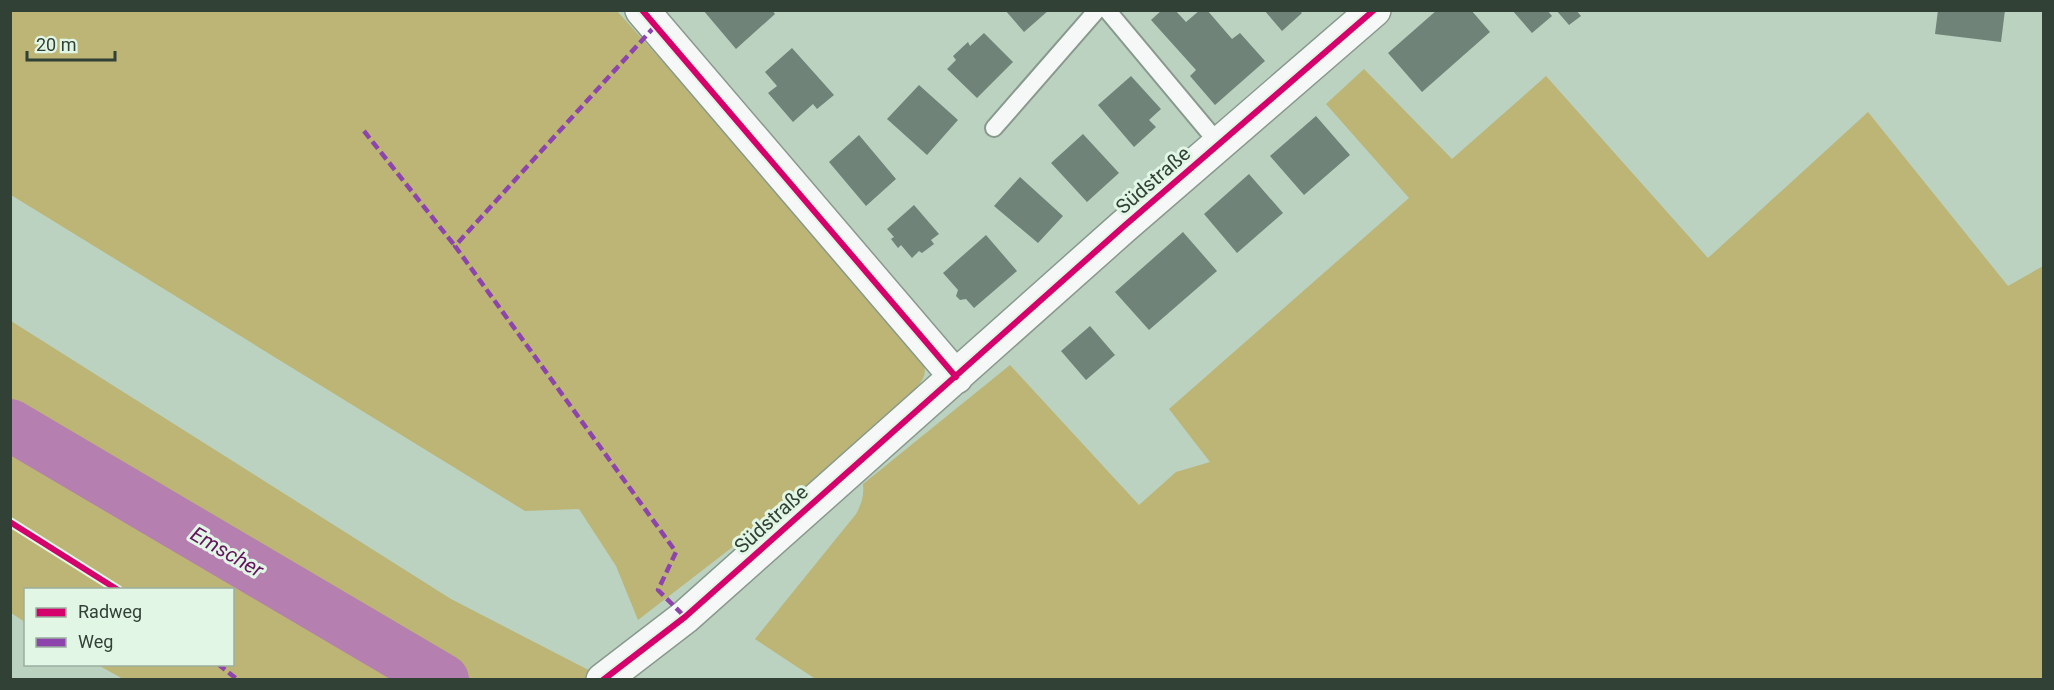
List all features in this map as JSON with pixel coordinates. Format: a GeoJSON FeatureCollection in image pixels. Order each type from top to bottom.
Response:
{"type":"FeatureCollection","features":[{"type":"Feature","properties":{"kind":"street"},"geometry":{"type":"LineString","coordinates":[[642,10],[956,377]]}},
{"type":"Feature","properties":{"kind":"street","name":"Südstraße"},"geometry":{"type":"LineString","coordinates":[[603,680],[685,617],[1374,10]]}},
{"type":"Feature","properties":{"kind":"lane"},"geometry":{"type":"LineString","coordinates":[[994,128],[1097,10]]}},
{"type":"Feature","properties":{"kind":"lane"},"geometry":{"type":"LineString","coordinates":[[1107,10],[1220,144]]}},
{"type":"Feature","properties":{"kind":"shaded area"},"geometry":{"type":"Polygon","coordinates":[[[10,11],[617,11],[922,348],[925,374],[910,395],[770,518],[638,620],[616,566],[579,509],[525,511],[11,195],[10,11]]]}},
{"type":"Feature","properties":{"kind":"shaded area"},"geometry":{"type":"Polygon","coordinates":[[[1364,69],[1452,159],[1546,76],[1708,258],[1868,112],[2008,286],[2043,266],[2043,679],[817,680],[755,639],[856,514],[862,499],[863,484],[1010,365],[1139,505],[1176,472],[1210,462],[1169,409],[1409,198],[1326,104],[1364,69]]]}},
{"type":"Feature","properties":{"kind":"shaded area"},"geometry":{"type":"Polygon","coordinates":[[[11,321],[451,599],[606,679],[123,679],[100,666],[234,666],[234,588],[24,588],[24,621],[11,613],[11,321]]]}},
{"type":"Feature","properties":{"kind":"building"},"geometry":{"type":"Polygon","coordinates":[[[703,10],[772,10],[775,14],[736,49],[703,10]]]}},
{"type":"Feature","properties":{"kind":"building"},"geometry":{"type":"Polygon","coordinates":[[[1005,10],[1049,10],[1024,32],[1005,10]]]}},
{"type":"Feature","properties":{"kind":"building"},"geometry":{"type":"Polygon","coordinates":[[[1162,10],[1175,10],[1186,22],[1200,10],[1207,10],[1232,39],[1240,33],[1265,61],[1215,105],[1190,76],[1196,70],[1151,20],[1162,10]]]}},
{"type":"Feature","properties":{"kind":"building"},"geometry":{"type":"Polygon","coordinates":[[[1264,10],[1299,10],[1302,13],[1282,31],[1264,10]]]}},
{"type":"Feature","properties":{"kind":"building"},"geometry":{"type":"Polygon","coordinates":[[[1437,10],[1471,10],[1490,32],[1422,92],[1388,53],[1437,10]]]}},
{"type":"Feature","properties":{"kind":"building"},"geometry":{"type":"Polygon","coordinates":[[[1512,10],[1547,10],[1552,16],[1532,33],[1512,10]]]}},
{"type":"Feature","properties":{"kind":"building"},"geometry":{"type":"Polygon","coordinates":[[[1556,10],[1576,10],[1581,16],[1569,25],[1556,10]]]}},
{"type":"Feature","properties":{"kind":"building"},"geometry":{"type":"Polygon","coordinates":[[[1938,10],[2005,10],[2001,42],[1935,34],[1938,10]]]}},
{"type":"Feature","properties":{"kind":"building"},"geometry":{"type":"Polygon","coordinates":[[[984,33],[1013,62],[977,98],[947,69],[956,60],[953,56],[968,42],[970,46],[984,33]]]}},
{"type":"Feature","properties":{"kind":"building"},"geometry":{"type":"Polygon","coordinates":[[[792,48],[834,95],[817,109],[813,104],[793,122],[768,93],[777,86],[765,72],[792,48]]]}},
{"type":"Feature","properties":{"kind":"building"},"geometry":{"type":"Polygon","coordinates":[[[1131,76],[1161,109],[1149,120],[1156,127],[1134,147],[1098,105],[1131,76]]]}},
{"type":"Feature","properties":{"kind":"building"},"geometry":{"type":"Polygon","coordinates":[[[919,85],[958,120],[927,155],[887,119],[919,85]]]}},
{"type":"Feature","properties":{"kind":"building"},"geometry":{"type":"Polygon","coordinates":[[[1316,116],[1350,155],[1304,195],[1270,156],[1316,116]]]}},
{"type":"Feature","properties":{"kind":"building"},"geometry":{"type":"Polygon","coordinates":[[[1083,134],[1119,173],[1087,202],[1051,163],[1083,134]]]}},
{"type":"Feature","properties":{"kind":"building"},"geometry":{"type":"Polygon","coordinates":[[[859,135],[896,179],[866,206],[829,162],[859,135]]]}},
{"type":"Feature","properties":{"kind":"building"},"geometry":{"type":"Polygon","coordinates":[[[1249,174],[1283,213],[1237,253],[1204,214],[1249,174]]]}},
{"type":"Feature","properties":{"kind":"building"},"geometry":{"type":"Polygon","coordinates":[[[1020,177],[1063,216],[1038,243],[994,206],[1020,177]]]}},
{"type":"Feature","properties":{"kind":"building"},"geometry":{"type":"Polygon","coordinates":[[[914,205],[939,234],[931,240],[934,244],[922,253],[919,251],[912,258],[901,245],[898,248],[891,239],[894,237],[887,229],[914,205]]]}},
{"type":"Feature","properties":{"kind":"building"},"geometry":{"type":"Polygon","coordinates":[[[1183,232],[1217,271],[1149,330],[1115,292],[1183,232]]]}},
{"type":"Feature","properties":{"kind":"building"},"geometry":{"type":"Polygon","coordinates":[[[986,235],[1017,271],[974,308],[966,299],[960,300],[956,296],[958,290],[943,273],[986,235]]]}},
{"type":"Feature","properties":{"kind":"building"},"geometry":{"type":"Polygon","coordinates":[[[1090,326],[1115,355],[1086,380],[1061,351],[1090,326]]]}},
{"type":"Feature","properties":{"kind":"waterway","name":"Emscher"},"geometry":{"type":"LineString","coordinates":[[10,425],[443,680]]}},
{"type":"Feature","properties":{"kind":"marked path"},"geometry":{"type":"LineString","coordinates":[[655,26],[455,246],[676,552],[658,590],[685,617]]}},
{"type":"Feature","properties":{"kind":"marked path"},"geometry":{"type":"LineString","coordinates":[[364,131],[455,246]]}},
{"type":"Feature","properties":{"kind":"marked path"},"geometry":{"type":"LineString","coordinates":[[220,666],[238,680]]}},
{"type":"Feature","properties":{"kind":"cycle path"},"geometry":{"type":"LineString","coordinates":[[642,10],[956,377]]}},
{"type":"Feature","properties":{"kind":"cycle path"},"geometry":{"type":"LineString","coordinates":[[603,680],[685,617],[1123,227],[1374,10]]}},
{"type":"Feature","properties":{"kind":"cycle path"},"geometry":{"type":"LineString","coordinates":[[10,522],[115,588]]}}]}
